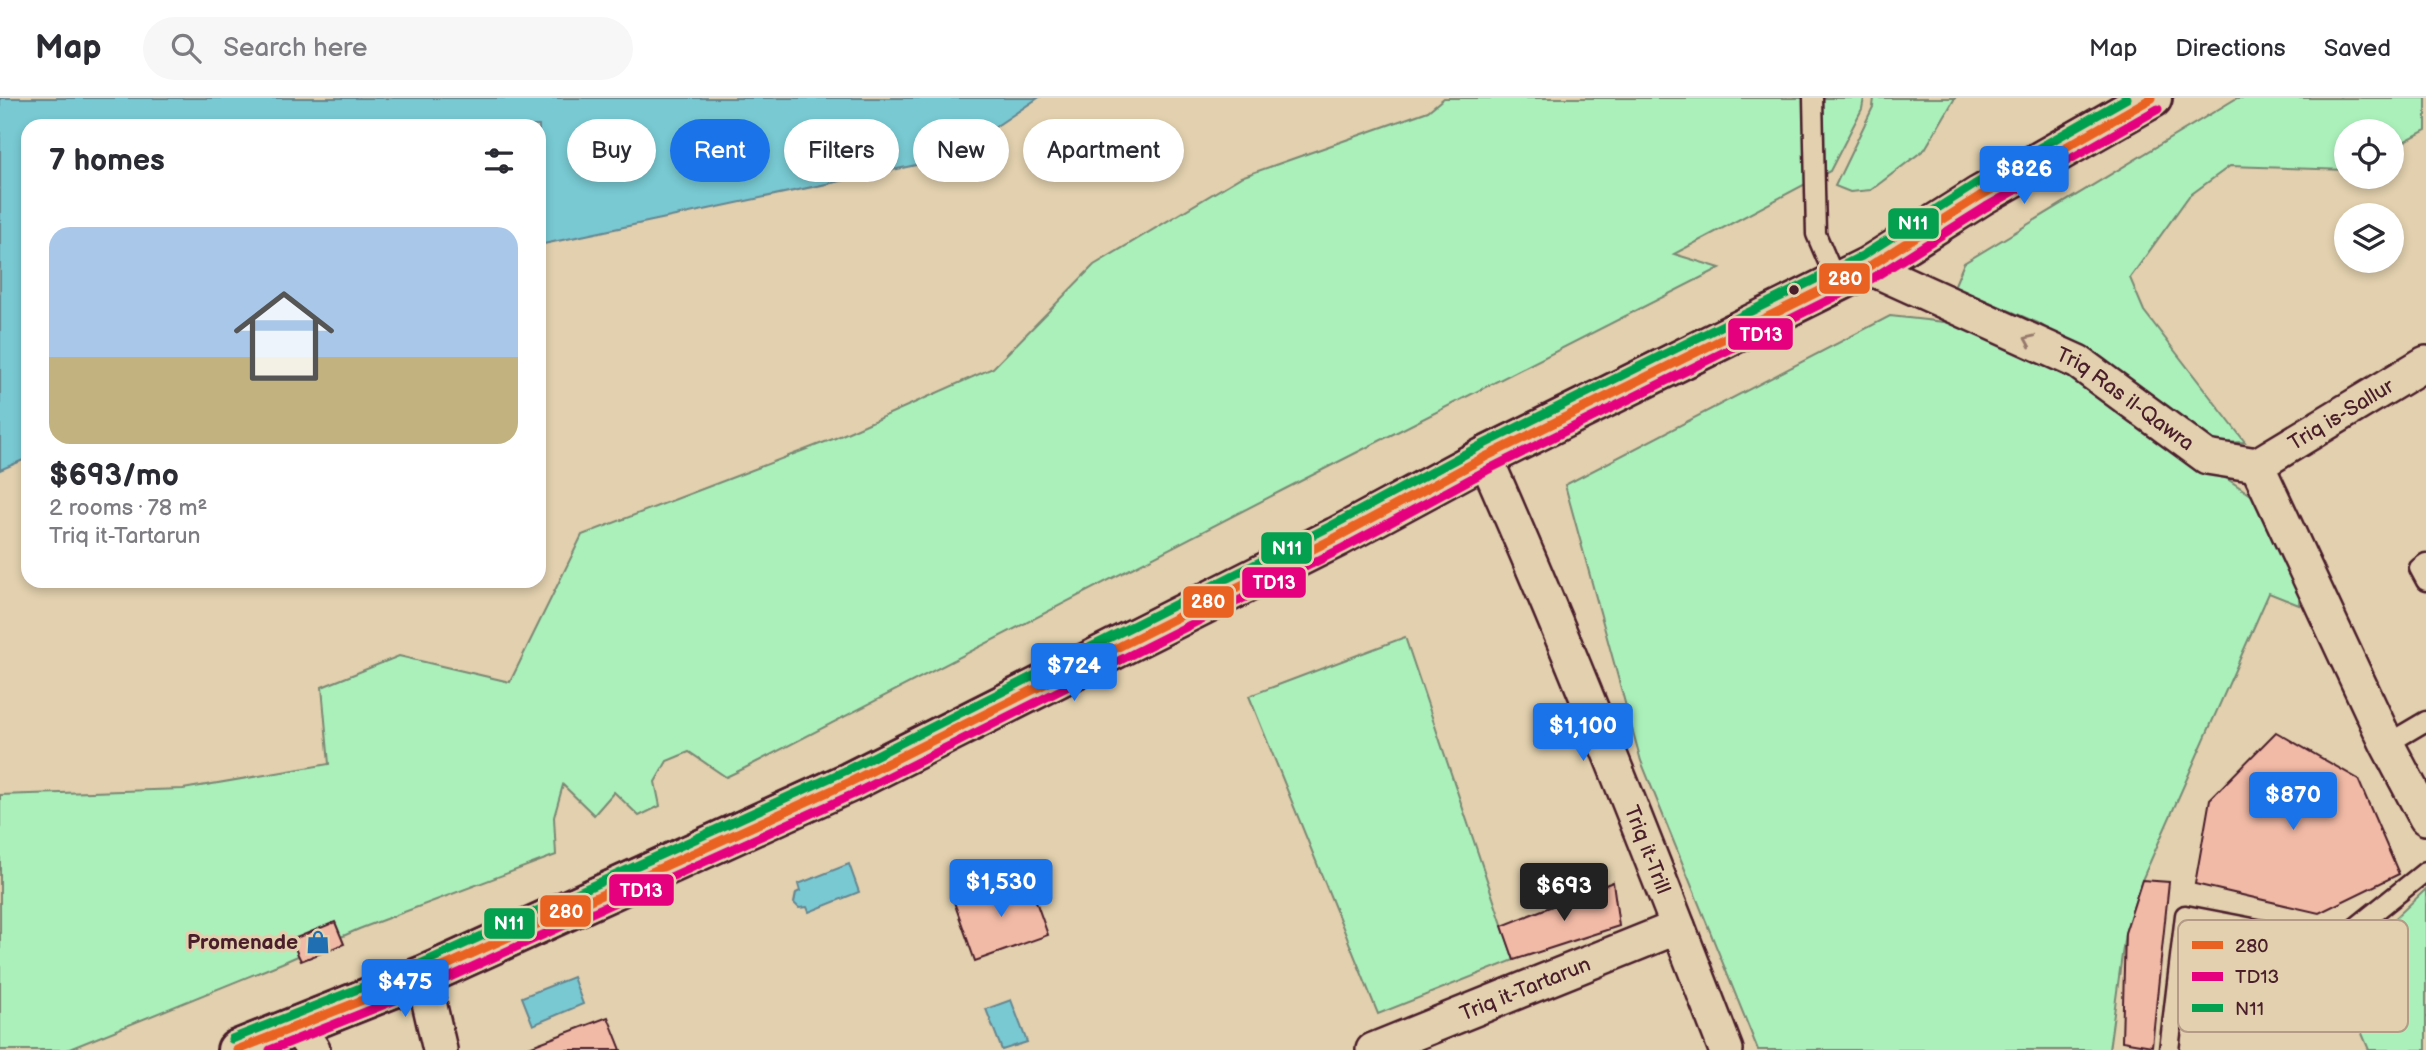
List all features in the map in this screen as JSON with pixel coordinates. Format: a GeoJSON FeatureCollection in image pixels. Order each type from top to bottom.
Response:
{"type":"FeatureCollection","features":[{"type":"Feature","properties":{"kind":"street"},"geometry":{"type":"LineString","coordinates":[[237,1050],[305,1038],[423,976],[850,782],[1337,537],[1485,457],[1853,275],[1980,196],[2152,98]]}},
{"type":"Feature","properties":{"kind":"street","name":"Triq Ras il-Qawra"},"geometry":{"type":"LineString","coordinates":[[1853,275],[2078,362],[2207,457],[2257,465]]}},
{"type":"Feature","properties":{"kind":"street","name":"Triq is-Sallur"},"geometry":{"type":"LineString","coordinates":[[2257,465],[2426,363]]}},
{"type":"Feature","properties":{"kind":"street","name":"Triq it-Trill"},"geometry":{"type":"LineString","coordinates":[[1485,457],[1726,1050]]}},
{"type":"Feature","properties":{"kind":"street"},"geometry":{"type":"LineString","coordinates":[[2257,465],[2387,744],[2426,818]]}},
{"type":"Feature","properties":{"kind":"street","name":"Triq it-Tartarun"},"geometry":{"type":"LineString","coordinates":[[1373,1050],[1678,927]]}},
{"type":"Feature","properties":{"kind":"street"},"geometry":{"type":"LineString","coordinates":[[423,976],[440,1050]]}},
{"type":"Feature","properties":{"kind":"lane"},"geometry":{"type":"LineString","coordinates":[[1813,98],[1815,234],[1853,275]]}},
{"type":"Feature","properties":{"kind":"lane"},"geometry":{"type":"LineString","coordinates":[[2426,563],[2419,568],[2426,581]]}},
{"type":"Feature","properties":{"kind":"lane"},"geometry":{"type":"LineString","coordinates":[[2387,744],[2426,721]]}},
{"type":"Feature","properties":{"kind":"lane"},"geometry":{"type":"LineString","coordinates":[[2365,920],[2426,871]]}},
{"type":"Feature","properties":{"kind":"lane"},"geometry":{"type":"LineString","coordinates":[[2184,920],[2185,915],[2211,920]]}},
{"type":"Feature","properties":{"kind":"lane"},"geometry":{"type":"LineString","coordinates":[[2169,1050],[2178,974]]}},
{"type":"Feature","properties":{"kind":"green space"},"geometry":{"type":"Polygon","coordinates":[[[1444,98],[1864,98],[1862,109],[1830,171],[1674,254],[1720,268],[745,768],[726,777],[689,752],[667,761],[655,782],[660,806],[639,816],[614,792],[594,815],[563,785],[554,817],[556,855],[359,929],[67,1050],[0,1050],[0,795],[183,789],[329,764],[322,687],[399,656],[510,682],[582,535],[833,439],[993,368],[1094,265],[1241,177],[1428,111],[1444,98]]]}},
{"type":"Feature","properties":{"kind":"green space"},"geometry":{"type":"Polygon","coordinates":[[[1874,98],[1955,98],[1925,149],[1871,190],[1850,192],[1835,186],[1873,107],[1874,98]]]}},
{"type":"Feature","properties":{"kind":"green space"},"geometry":{"type":"Polygon","coordinates":[[[2237,98],[2426,98],[2426,130],[2404,142],[2404,119],[2334,119],[2334,170],[2230,166],[2189,196],[2130,278],[2144,311],[2245,442],[2219,443],[2038,323],[1954,287],[1964,263],[2237,98]]]}},
{"type":"Feature","properties":{"kind":"green space"},"geometry":{"type":"Polygon","coordinates":[[[1890,316],[1962,324],[2048,358],[2254,497],[2301,568],[2299,605],[2269,593],[2142,880],[2125,933],[2109,1050],[1758,1050],[1641,761],[1565,485],[1890,316]]]}},
{"type":"Feature","properties":{"kind":"green space"},"geometry":{"type":"Polygon","coordinates":[[[1405,637],[1514,960],[1378,1014],[1249,696],[1405,637]]]}},
{"type":"Feature","properties":{"kind":"green space"},"geometry":{"type":"Polygon","coordinates":[[[2426,889],[2426,1050],[2369,1050],[2361,1032],[2408,1032],[2408,920],[2393,920],[2426,889]]]}},
{"type":"Feature","properties":{"kind":"water"},"geometry":{"type":"Polygon","coordinates":[[[0,98],[1038,98],[1007,119],[913,119],[913,166],[899,169],[899,119],[784,119],[784,182],[836,182],[546,244],[546,119],[21,119],[21,461],[0,470],[0,98]]]}},
{"type":"Feature","properties":{"kind":"water"},"geometry":{"type":"Polygon","coordinates":[[[849,864],[859,892],[809,912],[807,907],[799,908],[794,903],[796,893],[800,891],[798,884],[849,864]]]}},
{"type":"Feature","properties":{"kind":"water"},"geometry":{"type":"Polygon","coordinates":[[[573,977],[583,1004],[533,1025],[522,997],[573,977]]]}},
{"type":"Feature","properties":{"kind":"water"},"geometry":{"type":"Polygon","coordinates":[[[1011,1000],[1027,1042],[1002,1050],[986,1009],[1011,1000]]]}},
{"type":"Feature","properties":{"kind":"building"},"geometry":{"type":"Polygon","coordinates":[[[2276,732],[2358,779],[2399,874],[2319,913],[2195,884],[2210,799],[2276,732]]]}},
{"type":"Feature","properties":{"kind":"building"},"geometry":{"type":"Polygon","coordinates":[[[1027,876],[1048,935],[975,961],[954,902],[1027,876]]]}},
{"type":"Feature","properties":{"kind":"building"},"geometry":{"type":"Polygon","coordinates":[[[2142,880],[2169,882],[2152,1046],[2122,1041],[2125,933],[2142,880]]]}},
{"type":"Feature","properties":{"kind":"building"},"geometry":{"type":"Polygon","coordinates":[[[1613,882],[1619,926],[1514,960],[1502,926],[1613,882]]]}},
{"type":"Feature","properties":{"kind":"building","name":"Promenade"},"geometry":{"type":"Polygon","coordinates":[[[335,922],[344,944],[301,961],[291,940],[335,922]]]}},
{"type":"Feature","properties":{"kind":"building"},"geometry":{"type":"Polygon","coordinates":[[[608,1017],[621,1050],[521,1050],[608,1017]]]}},
{"type":"Feature","properties":{"kind":"transit line","name":"N11"},"geometry":{"type":"LineString","coordinates":[[232,1039],[418,965],[845,771],[1331,526],[1480,446],[1862,256],[1974,185],[2127,98]]}},
{"type":"Feature","properties":{"kind":"transit line","name":"280"},"geometry":{"type":"LineString","coordinates":[[237,1050],[423,976],[850,782],[1337,537],[1485,457],[1868,267],[1980,196],[2152,98]]}},
{"type":"Feature","properties":{"kind":"transit line","name":"TD13"},"geometry":{"type":"LineString","coordinates":[[270,1050],[428,987],[856,793],[1343,548],[1491,468],[1873,278],[1986,207],[2158,109]]}},
{"type":"Feature","properties":{"kind":"place","name":"Promenade"},"geometry":{"type":"Point","coordinates":[318,942]}}]}
